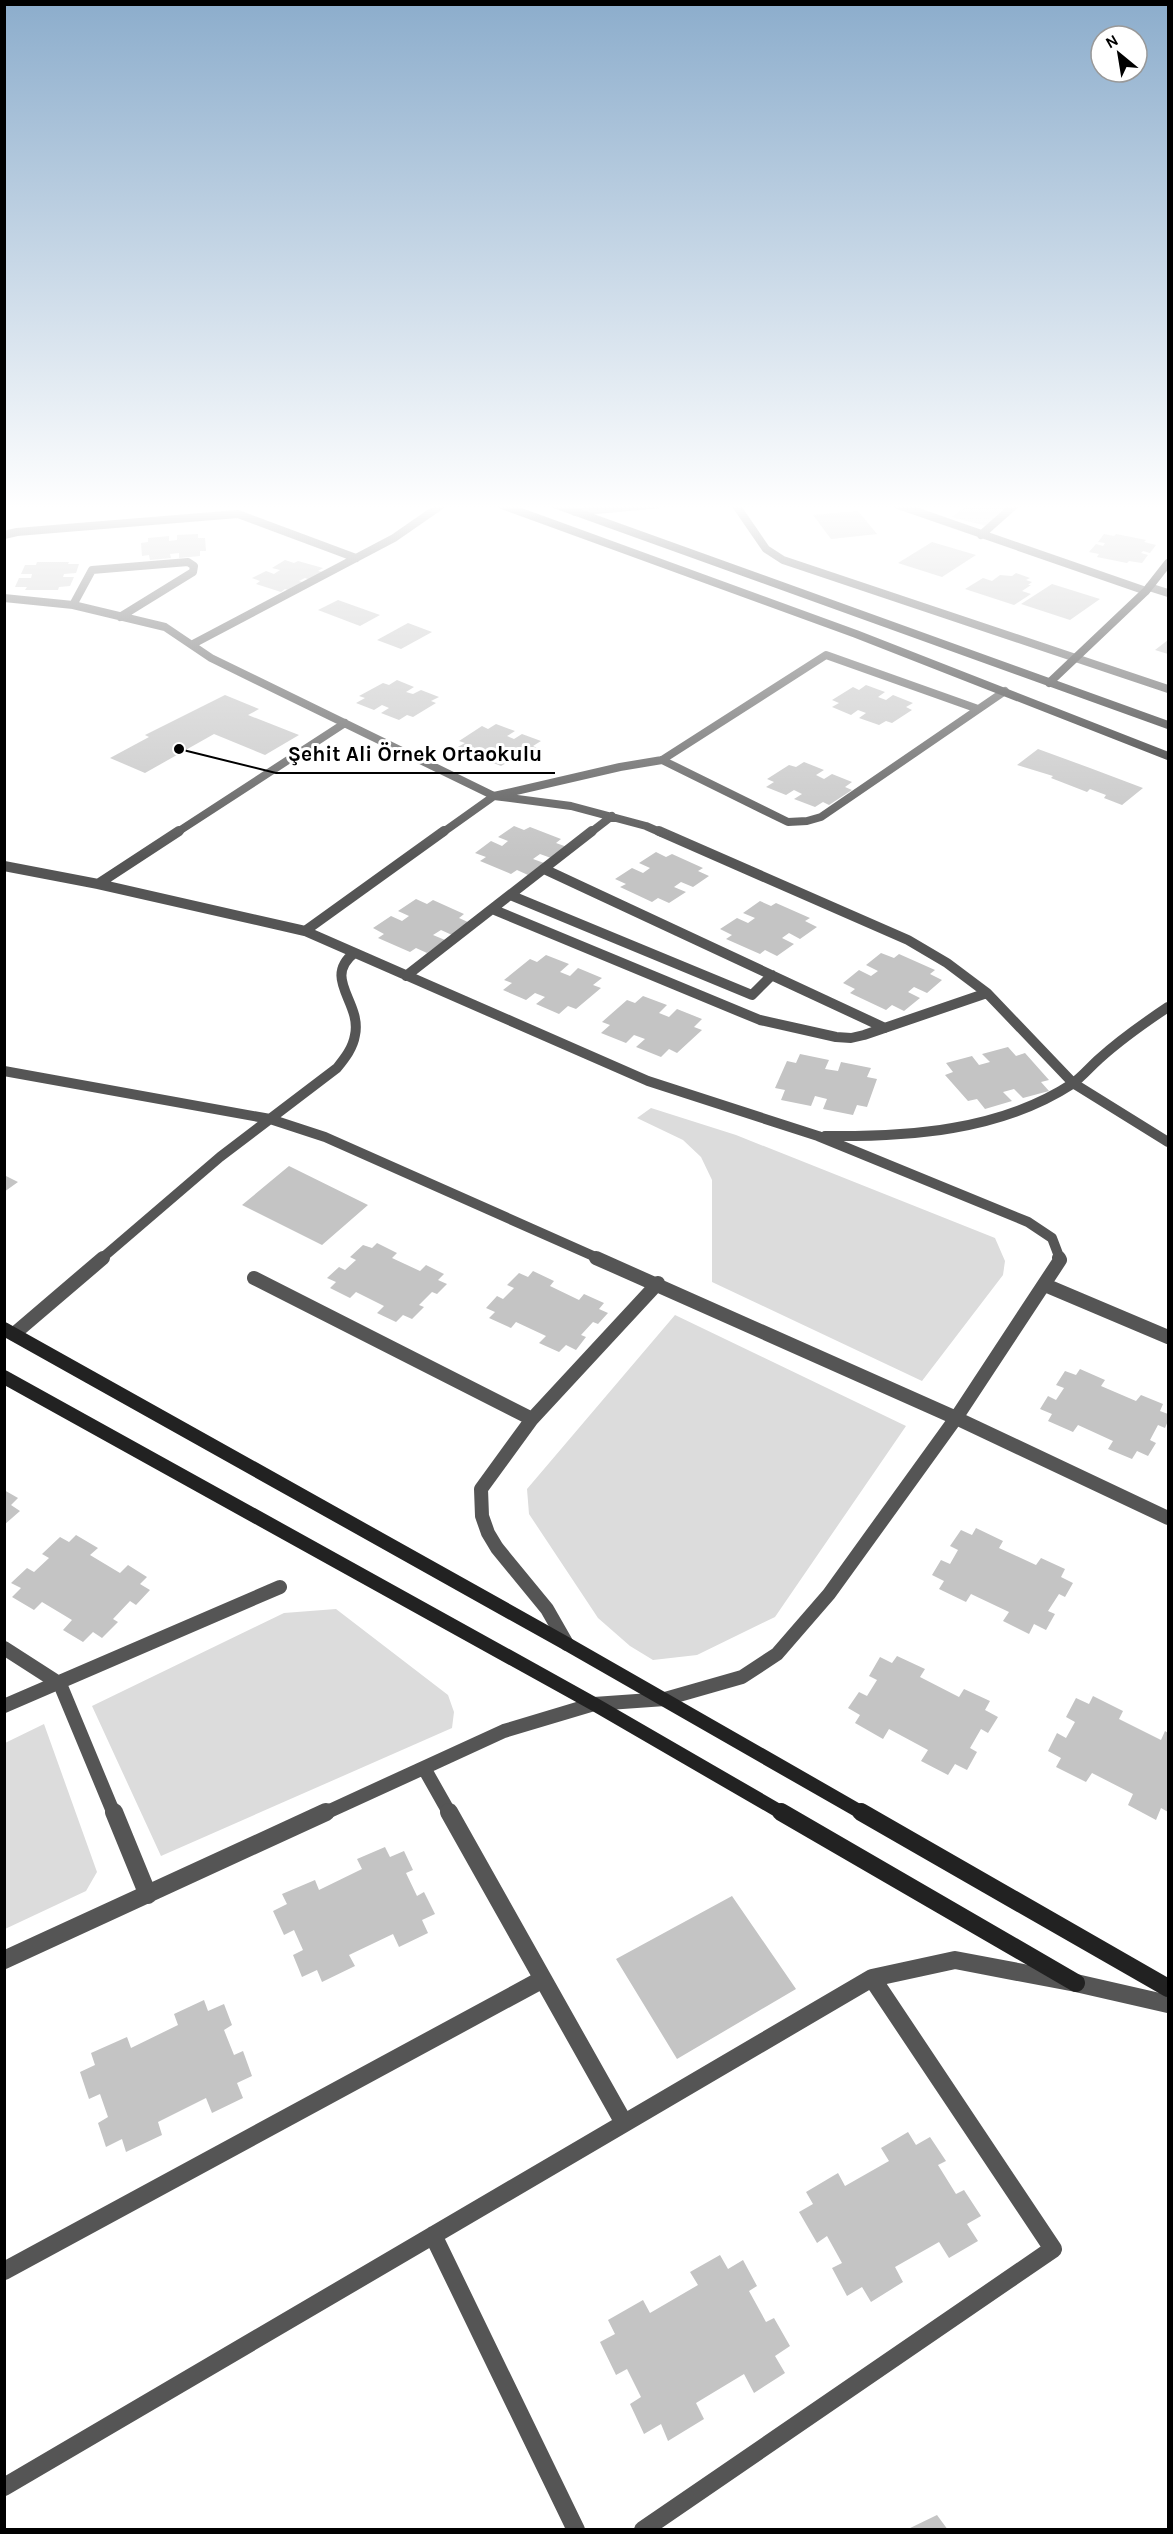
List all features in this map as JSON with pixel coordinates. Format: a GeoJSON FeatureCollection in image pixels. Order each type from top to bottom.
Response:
{"type":"FeatureCollection","features":[{"type":"Feature","properties":{"kind":"street"},"geometry":{"type":"LineString","coordinates":[[144,622],[165,627],[211,658],[494,796],[563,805],[612,816],[672,836],[908,940],[947,963],[987,993],[1073,1083],[1168,1142]]}},
{"type":"Feature","properties":{"kind":"street"},"geometry":{"type":"LineString","coordinates":[[193,644],[234,622]]}},
{"type":"Feature","properties":{"kind":"street"},"geometry":{"type":"LineString","coordinates":[[824,622],[1168,756]]}},
{"type":"Feature","properties":{"kind":"street"},"geometry":{"type":"LineString","coordinates":[[881,622],[1168,725]]}},
{"type":"Feature","properties":{"kind":"street"},"geometry":{"type":"LineString","coordinates":[[970,622],[1168,689]]}},
{"type":"Feature","properties":{"kind":"street"},"geometry":{"type":"LineString","coordinates":[[1049,683],[1114,622]]}},
{"type":"Feature","properties":{"kind":"street"},"geometry":{"type":"LineString","coordinates":[[305,931],[494,796],[620,767],[662,760],[826,655],[978,710]]}},
{"type":"Feature","properties":{"kind":"street"},"geometry":{"type":"LineString","coordinates":[[662,760],[788,822],[807,821],[821,817],[1005,691]]}},
{"type":"Feature","properties":{"kind":"street"},"geometry":{"type":"LineString","coordinates":[[98,884],[345,723]]}},
{"type":"Feature","properties":{"kind":"street"},"geometry":{"type":"LineString","coordinates":[[406,976],[612,816]]}},
{"type":"Feature","properties":{"kind":"street"},"geometry":{"type":"LineString","coordinates":[[4,866],[98,884],[305,931],[648,1082],[818,1136],[1041,1228],[1052,1238],[1060,1260],[956,1418],[829,1594],[777,1654],[742,1677],[665,1700],[594,1704],[504,1731],[4,1960]]}},
{"type":"Feature","properties":{"kind":"street"},"geometry":{"type":"LineString","coordinates":[[544,869],[885,1028]]}},
{"type":"Feature","properties":{"kind":"street"},"geometry":{"type":"LineString","coordinates":[[510,895],[752,995],[772,975]]}},
{"type":"Feature","properties":{"kind":"street"},"geometry":{"type":"LineString","coordinates":[[492,909],[760,1020],[844,1038],[858,1037],[987,993]]}},
{"type":"Feature","properties":{"kind":"street"},"geometry":{"type":"LineString","coordinates":[[354,953],[343,963],[341,973],[354,1012],[358,1034],[352,1048],[337,1068],[220,1157],[9,1331],[567,1644],[1168,1988]]}},
{"type":"Feature","properties":{"kind":"street"},"geometry":{"type":"LineString","coordinates":[[818,1136],[879,1136],[969,1123],[1025,1106],[1073,1083],[1116,1044],[1168,1007]]}},
{"type":"Feature","properties":{"kind":"street"},"geometry":{"type":"LineString","coordinates":[[4,1071],[270,1119],[325,1137],[956,1418],[1168,1518]]}},
{"type":"Feature","properties":{"kind":"street"},"geometry":{"type":"LineString","coordinates":[[254,1278],[532,1419]]}},
{"type":"Feature","properties":{"kind":"street"},"geometry":{"type":"LineString","coordinates":[[567,1644],[547,1609],[497,1548],[488,1533],[482,1516],[481,1489],[532,1419],[657,1283]]}},
{"type":"Feature","properties":{"kind":"street"},"geometry":{"type":"LineString","coordinates":[[1045,1285],[1168,1337]]}},
{"type":"Feature","properties":{"kind":"street"},"geometry":{"type":"LineString","coordinates":[[4,1377],[594,1704],[1076,1983]]}},
{"type":"Feature","properties":{"kind":"street"},"geometry":{"type":"LineString","coordinates":[[4,1706],[60,1684],[280,1587]]}},
{"type":"Feature","properties":{"kind":"street"},"geometry":{"type":"LineString","coordinates":[[4,1648],[60,1684],[148,1895]]}},
{"type":"Feature","properties":{"kind":"street"},"geometry":{"type":"LineString","coordinates":[[424,1768],[624,2123]]}},
{"type":"Feature","properties":{"kind":"street"},"geometry":{"type":"LineString","coordinates":[[4,2487],[872,1977],[955,1960],[1076,1983],[1168,2004]]}},
{"type":"Feature","properties":{"kind":"street"},"geometry":{"type":"LineString","coordinates":[[643,2529],[1053,2249],[872,1977]]}},
{"type":"Feature","properties":{"kind":"street"},"geometry":{"type":"LineString","coordinates":[[4,2271],[543,1979]]}},
{"type":"Feature","properties":{"kind":"street"},"geometry":{"type":"LineString","coordinates":[[433,2235],[576,2529]]}},
{"type":"Feature","properties":{"kind":"shaded area"},"geometry":{"type":"Polygon","coordinates":[[[651,1108],[736,1135],[995,1238],[1005,1261],[1003,1275],[922,1381],[712,1282],[712,1180],[701,1157],[683,1140],[637,1118],[651,1108]]]}},
{"type":"Feature","properties":{"kind":"shaded area"},"geometry":{"type":"Polygon","coordinates":[[[675,1315],[906,1426],[775,1617],[697,1655],[653,1660],[630,1646],[598,1618],[529,1514],[527,1489],[675,1315]]]}},
{"type":"Feature","properties":{"kind":"shaded area"},"geometry":{"type":"Polygon","coordinates":[[[336,1609],[448,1695],[454,1712],[452,1728],[161,1856],[92,1706],[284,1613],[336,1609]]]}},
{"type":"Feature","properties":{"kind":"shaded area"},"geometry":{"type":"Polygon","coordinates":[[[44,1724],[97,1872],[86,1891],[5,1929],[5,1743],[44,1724]]]}},
{"type":"Feature","properties":{"kind":"building"},"geometry":{"type":"Polygon","coordinates":[[[350,622],[367,622],[360,626],[350,622]]]}},
{"type":"Feature","properties":{"kind":"building"},"geometry":{"type":"Polygon","coordinates":[[[408,623],[432,632],[401,649],[377,640],[408,623]]]}},
{"type":"Feature","properties":{"kind":"building"},"geometry":{"type":"Polygon","coordinates":[[[1168,640],[1168,654],[1155,650],[1168,640]]]}},
{"type":"Feature","properties":{"kind":"building"},"geometry":{"type":"Polygon","coordinates":[[[397,680],[414,687],[406,692],[413,694],[421,690],[439,697],[431,701],[436,703],[413,717],[407,715],[399,720],[381,713],[389,708],[382,705],[374,710],[356,703],[365,698],[359,696],[383,683],[389,685],[397,680]]]}},
{"type":"Feature","properties":{"kind":"building"},"geometry":{"type":"Polygon","coordinates":[[[866,685],[885,692],[878,697],[886,700],[893,695],[913,703],[906,707],[912,710],[892,723],[886,721],[879,725],[859,718],[866,713],[858,710],[851,715],[832,707],[839,703],[832,700],[853,687],[859,690],[866,685]]]}},
{"type":"Feature","properties":{"kind":"building"},"geometry":{"type":"Polygon","coordinates":[[[225,695],[259,709],[248,715],[299,735],[265,755],[214,734],[145,773],[110,758],[149,737],[145,735],[225,695]]]}},
{"type":"Feature","properties":{"kind":"building"},"geometry":{"type":"Polygon","coordinates":[[[496,724],[515,731],[507,736],[514,739],[522,734],[541,741],[533,746],[539,749],[516,764],[510,761],[501,766],[483,759],[491,753],[483,750],[475,755],[456,748],[465,743],[459,741],[482,726],[488,729],[496,724]]]}},
{"type":"Feature","properties":{"kind":"building"},"geometry":{"type":"Polygon","coordinates":[[[1038,749],[1143,788],[1122,805],[1104,798],[1106,795],[1090,789],[1087,792],[1051,778],[1053,776],[1017,765],[1038,749]]]}},
{"type":"Feature","properties":{"kind":"building"},"geometry":{"type":"Polygon","coordinates":[[[804,762],[824,770],[816,775],[824,779],[832,774],[852,782],[845,787],[852,790],[829,805],[823,802],[815,807],[794,799],[802,794],[794,790],[786,795],[766,787],[774,782],[767,779],[789,765],[796,767],[804,762]]]}},
{"type":"Feature","properties":{"kind":"building"},"geometry":{"type":"Polygon","coordinates":[[[514,826],[524,830],[530,827],[561,839],[556,843],[567,847],[551,858],[540,854],[533,859],[544,863],[528,875],[517,870],[511,874],[480,861],[486,857],[475,853],[491,841],[502,846],[508,841],[498,837],[514,826]]]}},
{"type":"Feature","properties":{"kind":"building"},"geometry":{"type":"Polygon","coordinates":[[[656,852],[666,857],[672,854],[703,868],[698,871],[709,876],[693,887],[681,882],[674,887],[686,892],[669,903],[658,898],[652,902],[620,887],[626,884],[615,879],[632,868],[643,873],[650,868],[639,863],[656,852]]]}},
{"type":"Feature","properties":{"kind":"building"},"geometry":{"type":"Polygon","coordinates":[[[416,899],[427,904],[433,900],[464,914],[459,918],[470,923],[452,935],[441,930],[433,935],[445,940],[427,953],[416,948],[410,952],[378,938],[384,934],[373,928],[391,916],[402,921],[409,916],[398,911],[416,899]]]}},
{"type":"Feature","properties":{"kind":"building"},"geometry":{"type":"Polygon","coordinates":[[[760,901],[771,906],[776,903],[810,918],[805,921],[817,927],[800,939],[789,933],[782,938],[794,944],[777,956],[765,950],[760,954],[726,939],[732,935],[720,929],[737,918],[748,923],[755,918],[743,913],[760,901]]]}},
{"type":"Feature","properties":{"kind":"building"},"geometry":{"type":"Polygon","coordinates":[[[881,953],[894,958],[899,954],[935,970],[930,974],[942,980],[927,993],[914,987],[908,992],[920,998],[904,1011],[892,1005],[886,1010],[850,993],[855,989],[843,983],[859,970],[871,976],[878,971],[866,965],[881,953]]]}},
{"type":"Feature","properties":{"kind":"building"},"geometry":{"type":"Polygon","coordinates":[[[546,955],[569,964],[560,972],[570,976],[578,968],[602,978],[593,985],[601,988],[576,1009],[568,1006],[559,1014],[536,1004],[545,997],[535,993],[526,1000],[503,990],[512,983],[504,980],[530,959],[537,962],[546,955]]]}},
{"type":"Feature","properties":{"kind":"building"},"geometry":{"type":"Polygon","coordinates":[[[643,996],[667,1005],[659,1013],[669,1017],[677,1009],[702,1019],[694,1027],[702,1030],[677,1053],[669,1049],[661,1057],[636,1047],[645,1039],[634,1035],[626,1043],[601,1033],[610,1025],[602,1022],[627,1000],[635,1003],[643,996]]]}},
{"type":"Feature","properties":{"kind":"building"},"geometry":{"type":"Polygon","coordinates":[[[1008,1047],[1016,1056],[1025,1053],[1049,1080],[1041,1082],[1049,1091],[1023,1098],[1014,1089],[1003,1092],[1012,1101],[985,1109],[977,1099],[968,1101],[945,1075],[953,1072],[946,1063],[972,1056],[979,1065],[990,1062],[982,1054],[1008,1047]]]}},
{"type":"Feature","properties":{"kind":"building"},"geometry":{"type":"Polygon","coordinates":[[[800,1054],[829,1060],[825,1069],[838,1071],[841,1062],[871,1068],[867,1077],[877,1079],[867,1107],[857,1105],[853,1115],[823,1109],[827,1099],[815,1096],[811,1106],[781,1100],[785,1090],[775,1088],[787,1061],[796,1063],[800,1054]]]}},
{"type":"Feature","properties":{"kind":"building"},"geometry":{"type":"Polygon","coordinates":[[[289,1166],[368,1205],[322,1245],[242,1205],[289,1166]]]}},
{"type":"Feature","properties":{"kind":"building"},"geometry":{"type":"Polygon","coordinates":[[[4,1175],[18,1182],[4,1192],[4,1175]]]}},
{"type":"Feature","properties":{"kind":"building"},"geometry":{"type":"Polygon","coordinates":[[[377,1243],[397,1253],[392,1258],[420,1271],[426,1265],[444,1274],[438,1280],[447,1284],[437,1294],[432,1292],[419,1305],[424,1307],[412,1319],[403,1315],[396,1322],[377,1313],[384,1306],[356,1292],[350,1298],[330,1288],[336,1282],[327,1278],[339,1267],[345,1270],[356,1260],[350,1257],[363,1245],[372,1248],[377,1243]]]}},
{"type":"Feature","properties":{"kind":"building"},"geometry":{"type":"Polygon","coordinates":[[[533,1271],[554,1281],[550,1286],[579,1300],[584,1294],[604,1303],[599,1309],[608,1313],[598,1324],[593,1322],[581,1335],[586,1337],[576,1350],[566,1345],[559,1352],[539,1343],[546,1336],[516,1322],[511,1328],[489,1318],[495,1312],[486,1308],[497,1296],[503,1299],[514,1288],[507,1285],[519,1273],[528,1277],[533,1271]]]}},
{"type":"Feature","properties":{"kind":"building"},"geometry":{"type":"Polygon","coordinates":[[[1080,1369],[1105,1380],[1101,1386],[1136,1401],[1141,1395],[1163,1404],[1160,1411],[1168,1414],[1168,1421],[1165,1428],[1158,1425],[1150,1440],[1156,1443],[1148,1456],[1137,1451],[1132,1459],[1108,1449],[1113,1441],[1078,1425],[1073,1432],[1048,1421],[1052,1414],[1040,1409],[1048,1396],[1056,1400],[1064,1388],[1056,1385],[1065,1371],[1076,1375],[1080,1369]]]}},
{"type":"Feature","properties":{"kind":"building"},"geometry":{"type":"Polygon","coordinates":[[[4,1490],[18,1498],[11,1505],[20,1511],[4,1525],[4,1490]]]}},
{"type":"Feature","properties":{"kind":"building"},"geometry":{"type":"Polygon","coordinates":[[[976,1528],[1003,1541],[999,1548],[1036,1565],[1041,1558],[1065,1569],[1061,1577],[1073,1583],[1065,1597],[1059,1594],[1048,1611],[1055,1614],[1046,1630],[1034,1624],[1029,1634],[1003,1621],[1009,1612],[971,1594],[966,1602],[939,1589],[944,1581],[932,1575],[941,1560],[950,1564],[958,1550],[950,1546],[961,1530],[972,1535],[976,1528]]]}},
{"type":"Feature","properties":{"kind":"building"},"geometry":{"type":"Polygon","coordinates":[[[76,1535],[98,1548],[90,1555],[120,1573],[128,1565],[147,1577],[140,1584],[150,1590],[136,1605],[130,1601],[113,1619],[118,1622],[102,1638],[93,1632],[83,1642],[63,1630],[72,1620],[42,1602],[34,1610],[12,1597],[21,1588],[11,1583],[27,1568],[34,1572],[49,1558],[42,1554],[60,1537],[69,1542],[76,1535]]]}},
{"type":"Feature","properties":{"kind":"building"},"geometry":{"type":"Polygon","coordinates":[[[897,1656],[925,1669],[920,1677],[959,1697],[964,1689],[990,1701],[985,1710],[998,1717],[988,1733],[981,1729],[970,1748],[977,1752],[967,1770],[955,1764],[948,1775],[921,1761],[928,1750],[889,1729],[883,1739],[855,1723],[860,1715],[848,1708],[859,1692],[867,1696],[877,1680],[869,1676],[880,1657],[892,1663],[897,1656]]]}},
{"type":"Feature","properties":{"kind":"building"},"geometry":{"type":"Polygon","coordinates":[[[1093,1696],[1123,1711],[1119,1719],[1161,1740],[1165,1731],[1168,1733],[1168,1812],[1161,1808],[1156,1820],[1128,1805],[1133,1794],[1092,1773],[1086,1782],[1056,1767],[1061,1758],[1048,1751],[1057,1733],[1066,1738],[1075,1722],[1066,1717],[1076,1698],[1089,1704],[1093,1696]]]}},
{"type":"Feature","properties":{"kind":"building"},"geometry":{"type":"Polygon","coordinates":[[[385,1847],[390,1857],[404,1851],[413,1870],[406,1873],[417,1896],[424,1892],[435,1914],[422,1920],[428,1933],[399,1947],[393,1934],[349,1955],[355,1966],[322,1982],[317,1970],[302,1977],[293,1955],[303,1950],[294,1930],[284,1935],[273,1911],[287,1904],[282,1894],[315,1880],[319,1890],[362,1869],[357,1859],[385,1847]]]}},
{"type":"Feature","properties":{"kind":"building"},"geometry":{"type":"Polygon","coordinates":[[[732,1896],[796,1989],[677,2059],[616,1959],[732,1896]]]}},
{"type":"Feature","properties":{"kind":"building"},"geometry":{"type":"Polygon","coordinates":[[[204,2000],[208,2011],[224,2004],[232,2025],[224,2030],[234,2055],[243,2051],[252,2076],[237,2083],[243,2098],[212,2113],[206,2098],[158,2122],[162,2135],[126,2152],[122,2139],[106,2147],[98,2123],[108,2117],[100,2094],[89,2099],[80,2072],[95,2065],[91,2053],[127,2037],[131,2048],[178,2025],[174,2014],[204,2000]]]}},
{"type":"Feature","properties":{"kind":"building"},"geometry":{"type":"Polygon","coordinates":[[[908,2132],[916,2145],[930,2137],[946,2161],[938,2165],[956,2194],[964,2190],[981,2216],[967,2224],[978,2241],[949,2258],[939,2242],[895,2267],[903,2282],[871,2302],[862,2287],[847,2296],[832,2268],[842,2263],[827,2236],[817,2243],[799,2212],[813,2204],[806,2192],[838,2173],[845,2186],[889,2161],[881,2148],[908,2132]]]}},
{"type":"Feature","properties":{"kind":"building"},"geometry":{"type":"Polygon","coordinates":[[[720,2255],[728,2269],[743,2260],[757,2286],[749,2291],[766,2322],[774,2318],[790,2346],[775,2356],[785,2373],[754,2393],[744,2374],[696,2403],[704,2419],[668,2441],[661,2424],[644,2434],[630,2404],[641,2397],[627,2369],[616,2375],[600,2342],[615,2334],[608,2320],[643,2300],[650,2313],[698,2285],[690,2272],[720,2255]]]}},
{"type":"Feature","properties":{"kind":"building"},"geometry":{"type":"Polygon","coordinates":[[[937,2515],[948,2530],[906,2530],[937,2515]]]}},
{"type":"Feature","properties":{"kind":"place","name":"Şehit Ali Örnek Ortaokulu"},"geometry":{"type":"Point","coordinates":[179,749]}}]}
